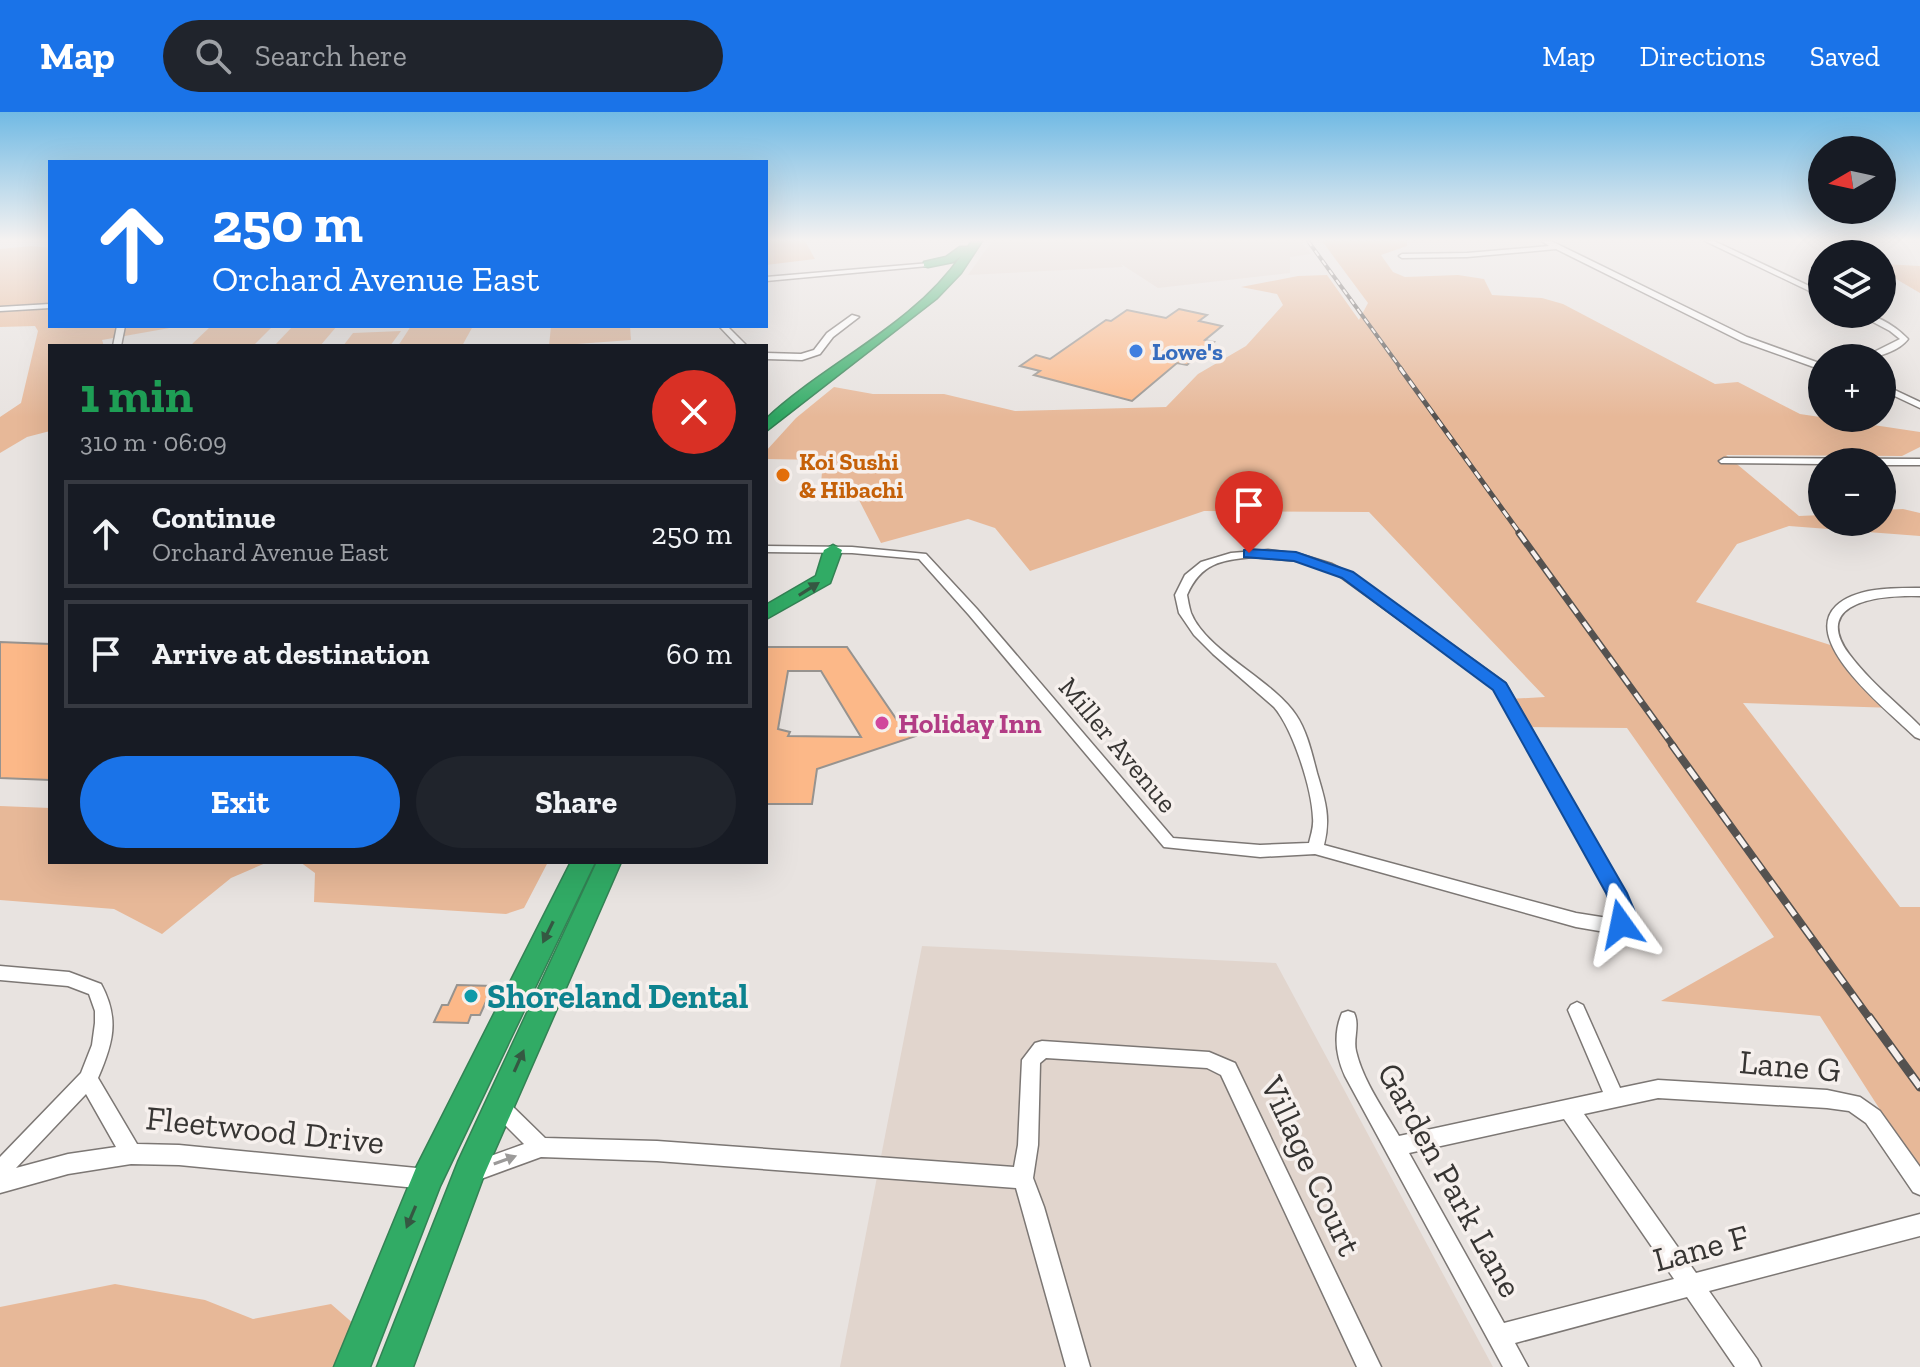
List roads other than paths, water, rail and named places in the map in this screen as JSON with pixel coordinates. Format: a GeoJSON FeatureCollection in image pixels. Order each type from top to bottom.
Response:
{"type":"FeatureCollection","features":[{"type":"Feature","properties":{"kind":"highway"},"geometry":{"type":"LineString","coordinates":[[768,409],[861,342],[913,300]]}},
{"type":"Feature","properties":{"kind":"highway"},"geometry":{"type":"LineString","coordinates":[[768,425],[791,403],[930,300]]}},
{"type":"Feature","properties":{"kind":"highway"},"geometry":{"type":"LineString","coordinates":[[768,612],[824,579],[833,550]]}},
{"type":"Feature","properties":{"kind":"highway"},"geometry":{"type":"LineString","coordinates":[[352,1367],[427,1179],[582,864]]}},
{"type":"Feature","properties":{"kind":"highway"},"geometry":{"type":"LineString","coordinates":[[395,1367],[469,1173],[608,864]]}},
{"type":"Feature","properties":{"kind":"street"},"geometry":{"type":"LineString","coordinates":[[1664,300],[1744,339],[1808,362]]}},
{"type":"Feature","properties":{"kind":"street"},"geometry":{"type":"LineString","coordinates":[[0,309],[48,306]]}},
{"type":"Feature","properties":{"kind":"street"},"geometry":{"type":"LineString","coordinates":[[768,356],[802,357],[817,352],[830,335],[855,317]]}},
{"type":"Feature","properties":{"kind":"street"},"geometry":{"type":"LineString","coordinates":[[725,328],[741,344]]}},
{"type":"Feature","properties":{"kind":"street"},"geometry":{"type":"LineString","coordinates":[[1891,328],[1904,339],[1894,344]]}},
{"type":"Feature","properties":{"kind":"street"},"geometry":{"type":"LineString","coordinates":[[1896,394],[1920,405]]}},
{"type":"Feature","properties":{"kind":"street"},"geometry":{"type":"LineString","coordinates":[[1724,461],[1920,462]]}},
{"type":"Feature","properties":{"kind":"street","name":"Miller Avenue"},"geometry":{"type":"LineString","coordinates":[[768,549],[907,553],[926,560],[1169,843],[1260,851],[1315,848],[1576,920],[1611,926],[1621,924],[1624,912],[1617,893],[1500,686],[1355,580],[1312,561],[1276,554],[1249,553],[1217,559],[1198,568],[1185,581],[1181,591],[1183,612],[1192,626],[1291,720],[1318,802],[1321,821],[1315,848]]}},
{"type":"Feature","properties":{"kind":"street"},"geometry":{"type":"LineString","coordinates":[[1920,592],[1863,596],[1839,609],[1832,621],[1832,633],[1843,655],[1920,734]]}},
{"type":"Feature","properties":{"kind":"street"},"geometry":{"type":"LineString","coordinates":[[0,973],[69,979],[95,989],[105,1010],[105,1029],[99,1054],[88,1079],[0,1171]]}},
{"type":"Feature","properties":{"kind":"street"},"geometry":{"type":"LineString","coordinates":[[1577,1010],[1615,1098]]}},
{"type":"Feature","properties":{"kind":"street","name":"Garden Park Lane"},"geometry":{"type":"LineString","coordinates":[[1348,1019],[1345,1047],[1352,1070],[1516,1367]]}},
{"type":"Feature","properties":{"kind":"street","name":"Village Court"},"geometry":{"type":"LineString","coordinates":[[1078,1367],[1034,1207],[1023,1178],[1028,1145],[1031,1060],[1042,1049],[1220,1063],[1234,1077],[1369,1367]]}},
{"type":"Feature","properties":{"kind":"street","name":"Fleetwood Drive"},"geometry":{"type":"LineString","coordinates":[[88,1079],[131,1154],[179,1155],[427,1179]]}},
{"type":"Feature","properties":{"kind":"street","name":"Lane G"},"geometry":{"type":"LineString","coordinates":[[1395,1147],[1658,1089],[1677,1088],[1853,1103],[1873,1117],[1920,1185]]}},
{"type":"Feature","properties":{"kind":"street"},"geometry":{"type":"LineString","coordinates":[[499,1106],[541,1147]]}},
{"type":"Feature","properties":{"kind":"street"},"geometry":{"type":"LineString","coordinates":[[1568,1108],[1749,1367]]}},
{"type":"Feature","properties":{"kind":"street"},"geometry":{"type":"LineString","coordinates":[[469,1173],[541,1147],[657,1151],[1023,1178]]}},
{"type":"Feature","properties":{"kind":"street"},"geometry":{"type":"LineString","coordinates":[[0,1183],[68,1164],[131,1154]]}},
{"type":"Feature","properties":{"kind":"street","name":"Lane F"},"geometry":{"type":"LineString","coordinates":[[1498,1336],[1920,1225]]}},
{"type":"Feature","properties":{"kind":"railway"},"geometry":{"type":"LineString","coordinates":[[1351,300],[1402,370]]}},
{"type":"Feature","properties":{"kind":"railway"},"geometry":{"type":"LineString","coordinates":[[1400,368],[1521,535]]}},
{"type":"Feature","properties":{"kind":"railway"},"geometry":{"type":"LineString","coordinates":[[1519,533],[1674,747]]}},
{"type":"Feature","properties":{"kind":"railway"},"geometry":{"type":"LineString","coordinates":[[1672,745],[1870,1019]]}},
{"type":"Feature","properties":{"kind":"railway"},"geometry":{"type":"LineString","coordinates":[[1869,1017],[1920,1087]]}},
{"type":"Feature","properties":{"kind":"place","name":"Lowe's"},"geometry":{"type":"Point","coordinates":[1136,351]}},
{"type":"Feature","properties":{"kind":"place","name":"Koi Sushi & Hibachi"},"geometry":{"type":"Point","coordinates":[783,475]}},
{"type":"Feature","properties":{"kind":"place","name":"Holiday Inn"},"geometry":{"type":"Point","coordinates":[882,723]}},
{"type":"Feature","properties":{"kind":"place","name":"Shoreland Dental"},"geometry":{"type":"Point","coordinates":[471,996]}}]}
